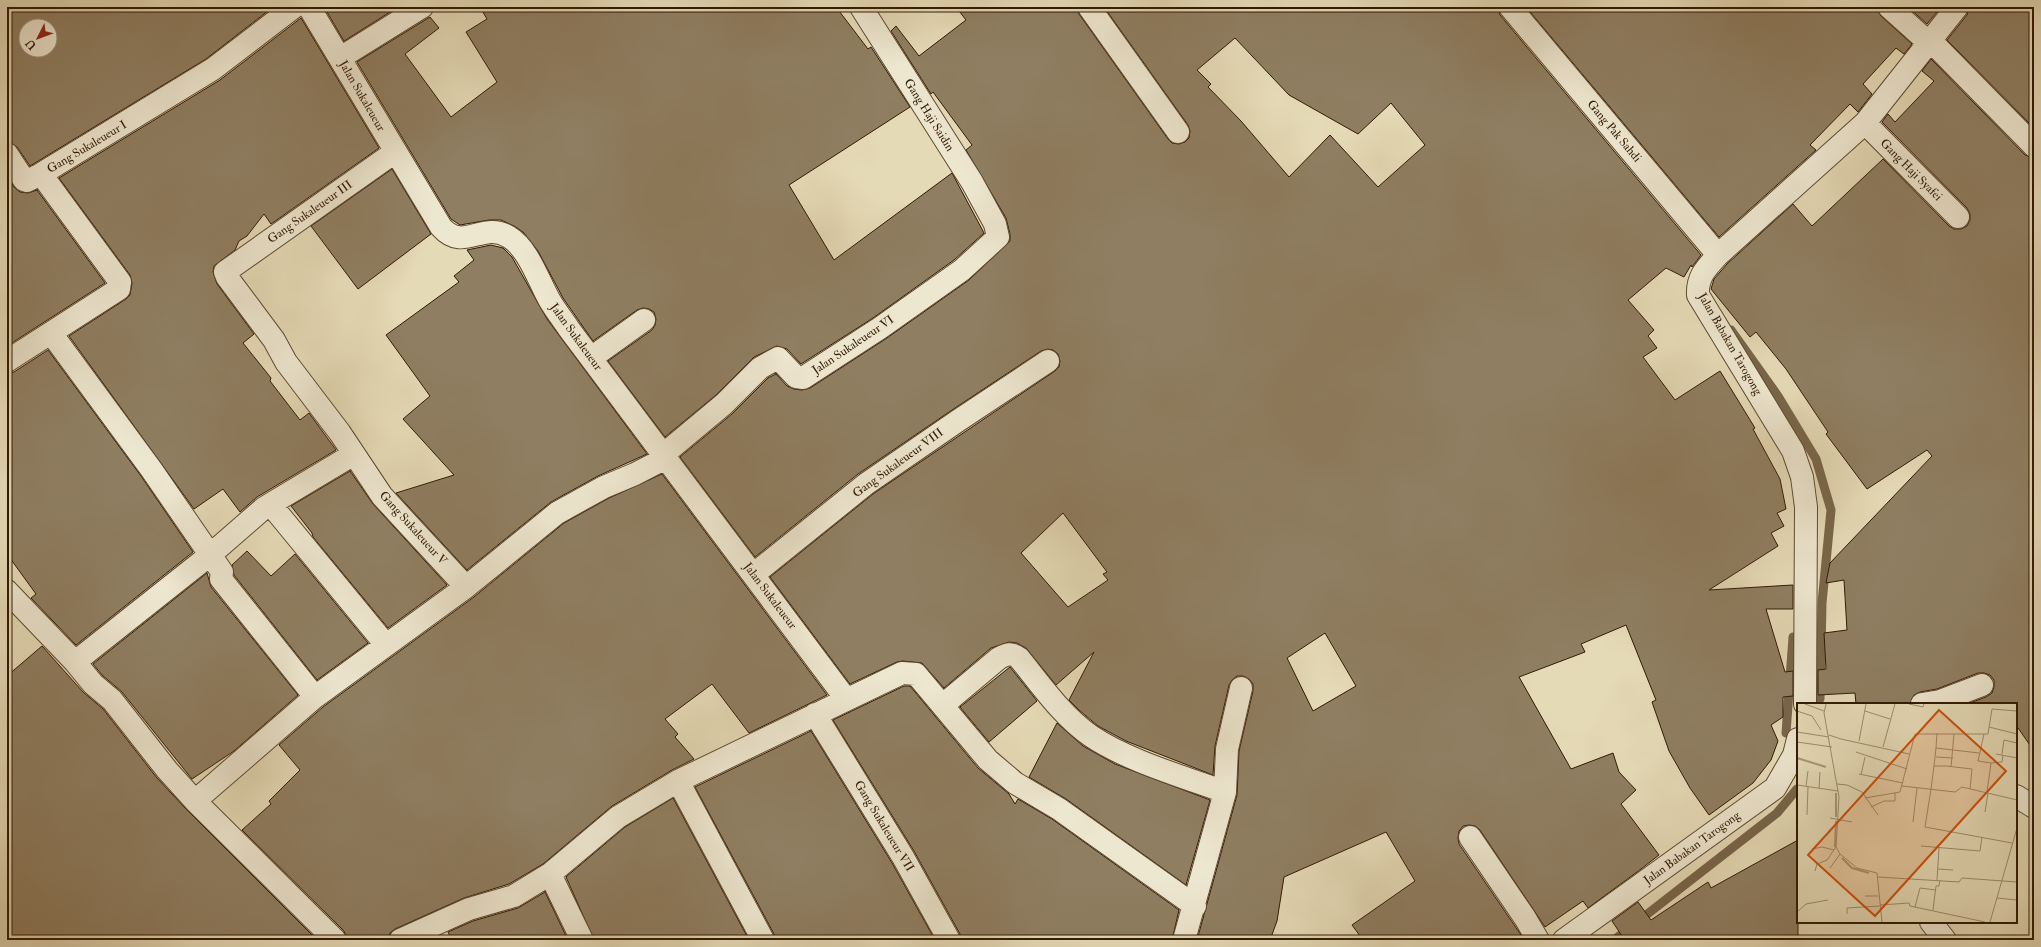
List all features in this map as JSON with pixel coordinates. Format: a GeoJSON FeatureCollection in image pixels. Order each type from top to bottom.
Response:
{"type":"FeatureCollection","features":[{"type":"Feature","properties":{"kind":"street","name":"Gang Sukaleueur I"},"geometry":{"type":"LineString","coordinates":[[7,361],[119,289],[120,282],[42,174],[213,68],[294,7]]}},
{"type":"Feature","properties":{"kind":"street","name":"Jalan Sukaleueur"},"geometry":{"type":"LineString","coordinates":[[309,7],[395,152],[446,233],[460,239],[482,233],[502,233],[519,246],[550,302],[846,699]]}},
{"type":"Feature","properties":{"kind":"street"},"geometry":{"type":"LineString","coordinates":[[340,58],[422,7]]}},
{"type":"Feature","properties":{"kind":"street","name":"Gang Haji Saidin"},"geometry":{"type":"LineString","coordinates":[[861,7],[972,182],[995,224]]}},
{"type":"Feature","properties":{"kind":"street"},"geometry":{"type":"LineString","coordinates":[[1089,7],[1178,132]]}},
{"type":"Feature","properties":{"kind":"street","name":"Gang Pak Sahdi"},"geometry":{"type":"LineString","coordinates":[[1510,7],[1718,255]]}},
{"type":"Feature","properties":{"kind":"street"},"geometry":{"type":"LineString","coordinates":[[1889,7],[1929,41],[2034,146]]}},
{"type":"Feature","properties":{"kind":"street","name":"Jalan Babakan Tarogong"},"geometry":{"type":"LineString","coordinates":[[1805,703],[1806,507],[1802,477],[1793,451],[1698,295],[1697,283],[1702,272],[1718,255],[1865,123],[1929,41],[1958,7]]}},
{"type":"Feature","properties":{"kind":"street","name":"Gang Haji Syafei"},"geometry":{"type":"LineString","coordinates":[[1865,123],[1958,216]]}},
{"type":"Feature","properties":{"kind":"street","name":"Gang Sukaleueur III"},"geometry":{"type":"LineString","coordinates":[[225,272],[395,152]]}},
{"type":"Feature","properties":{"kind":"street"},"geometry":{"type":"LineString","coordinates":[[7,154],[24,180],[28,181],[42,174]]}},
{"type":"Feature","properties":{"kind":"street","name":"Jalan Sukaleueur VI"},"geometry":{"type":"LineString","coordinates":[[665,456],[724,404],[760,368],[778,358],[796,377],[803,378],[880,328],[962,270],[998,237],[995,224]]}},
{"type":"Feature","properties":{"kind":"street","name":"Gang Sukaleueur V"},"geometry":{"type":"LineString","coordinates":[[225,272],[227,277],[274,340],[286,362],[354,454],[382,496],[466,587]]}},
{"type":"Feature","properties":{"kind":"street"},"geometry":{"type":"LineString","coordinates":[[591,358],[644,320]]}},
{"type":"Feature","properties":{"kind":"street"},"geometry":{"type":"LineString","coordinates":[[51,333],[151,469],[222,572],[221,579],[315,698]]}},
{"type":"Feature","properties":{"kind":"street","name":"Gang Sukaleueur VIII"},"geometry":{"type":"LineString","coordinates":[[754,574],[866,484],[1048,361]]}},
{"type":"Feature","properties":{"kind":"street"},"geometry":{"type":"LineString","coordinates":[[75,662],[210,555],[254,516],[354,454]]}},
{"type":"Feature","properties":{"kind":"street"},"geometry":{"type":"LineString","coordinates":[[195,801],[315,698],[466,587],[557,514],[604,487],[641,471],[665,456]]}},
{"type":"Feature","properties":{"kind":"street"},"geometry":{"type":"LineString","coordinates":[[271,505],[386,645]]}},
{"type":"Feature","properties":{"kind":"street"},"geometry":{"type":"LineString","coordinates":[[7,591],[75,662],[93,684],[112,700],[167,770],[195,801],[335,940]]}},
{"type":"Feature","properties":{"kind":"street"},"geometry":{"type":"LineString","coordinates":[[943,705],[999,658],[1008,654],[1013,654],[1019,658],[1061,710],[1090,736],[1135,758],[1225,792]]}},
{"type":"Feature","properties":{"kind":"street"},"geometry":{"type":"LineString","coordinates":[[400,940],[468,909],[514,896],[550,874],[618,817],[678,781],[846,699],[902,673],[912,672],[916,674],[943,705],[988,760],[1015,783],[1059,809],[1195,906]]}},
{"type":"Feature","properties":{"kind":"street"},"geometry":{"type":"LineString","coordinates":[[1928,703],[1940,701],[1982,685]]}},
{"type":"Feature","properties":{"kind":"street"},"geometry":{"type":"LineString","coordinates":[[1184,940],[1195,906],[1225,792],[1227,749],[1241,688]]}},
{"type":"Feature","properties":{"kind":"street","name":"Gang Sukaleueur VII"},"geometry":{"type":"LineString","coordinates":[[815,714],[903,857],[949,940]]}},
{"type":"Feature","properties":{"kind":"street","name":"Jalan Babakan Tarogong"},"geometry":{"type":"LineString","coordinates":[[1564,940],[1775,788],[1794,755],[1797,742]]}},
{"type":"Feature","properties":{"kind":"street"},"geometry":{"type":"LineString","coordinates":[[678,781],[762,940]]}},
{"type":"Feature","properties":{"kind":"street"},"geometry":{"type":"LineString","coordinates":[[1775,788],[1797,785]]}},
{"type":"Feature","properties":{"kind":"street"},"geometry":{"type":"LineString","coordinates":[[2017,797],[2034,807]]}},
{"type":"Feature","properties":{"kind":"street"},"geometry":{"type":"LineString","coordinates":[[1470,837],[1525,918],[1538,940]]}},
{"type":"Feature","properties":{"kind":"street"},"geometry":{"type":"LineString","coordinates":[[550,874],[582,940]]}},
{"type":"Feature","properties":{"kind":"street"},"geometry":{"type":"LineString","coordinates":[[1932,923],[1945,940]]}},
{"type":"Feature","properties":{"kind":"building"},"geometry":{"type":"Polygon","coordinates":[[[7,7],[273,7],[206,59],[30,166],[17,147],[7,142],[7,7]]]}},
{"type":"Feature","properties":{"kind":"building"},"geometry":{"type":"Polygon","coordinates":[[[324,7],[398,7],[344,41],[324,7]]]}},
{"type":"Feature","properties":{"kind":"building"},"geometry":{"type":"Polygon","coordinates":[[[480,7],[836,7],[868,49],[871,47],[910,107],[789,185],[834,260],[952,173],[984,233],[954,260],[873,318],[801,364],[787,349],[777,346],[754,357],[716,395],[665,437],[608,361],[652,330],[656,319],[654,312],[643,308],[637,310],[593,341],[563,298],[538,251],[523,232],[501,220],[489,220],[460,225],[451,219],[357,62],[430,17],[439,28],[405,54],[451,117],[497,82],[466,32],[487,19],[480,7]]]}},
{"type":"Feature","properties":{"kind":"building"},"geometry":{"type":"Polygon","coordinates":[[[956,7],[1077,7],[1079,14],[1168,139],[1172,143],[1179,144],[1185,142],[1189,138],[1190,131],[1188,125],[1104,7],[1498,7],[1500,15],[1701,255],[1692,267],[1691,265],[1684,277],[1666,268],[1628,300],[1654,330],[1648,336],[1657,348],[1643,357],[1675,400],[1720,371],[1755,428],[1753,429],[1780,479],[1786,509],[1777,513],[1784,526],[1771,533],[1778,546],[1709,590],[1793,585],[1793,609],[1766,609],[1785,672],[1793,671],[1793,696],[1783,697],[1783,717],[1771,725],[1778,741],[1771,760],[1753,783],[1709,815],[1690,788],[1669,751],[1652,702],[1656,700],[1626,625],[1581,644],[1585,652],[1519,677],[1571,769],[1613,753],[1619,772],[1636,790],[1621,804],[1659,855],[1588,908],[1583,901],[1545,927],[1480,830],[1475,826],[1469,825],[1463,826],[1459,831],[1459,844],[1521,935],[1514,940],[1363,940],[1352,925],[1415,881],[1386,832],[1284,877],[1277,921],[1270,940],[1197,940],[1237,795],[1239,751],[1253,691],[1253,684],[1249,679],[1243,676],[1237,676],[1229,685],[1215,746],[1213,775],[1126,741],[1098,726],[1069,700],[1094,652],[1056,685],[1026,648],[1017,643],[1009,642],[991,648],[944,688],[922,663],[903,661],[897,662],[850,684],[770,577],[873,494],[1055,371],[1059,367],[1060,361],[1058,354],[1053,350],[1048,349],[1041,351],[952,410],[858,474],[755,557],[680,457],[732,414],[768,378],[776,374],[787,386],[794,389],[802,390],[810,388],[887,338],[969,280],[1010,241],[1006,218],[966,150],[972,145],[933,92],[931,94],[891,31],[896,26],[919,56],[966,20],[956,7]],[[1235,38],[1197,70],[1211,84],[1208,87],[1241,121],[1289,177],[1330,135],[1378,187],[1425,145],[1391,103],[1358,134],[1289,95],[1235,38]],[[1063,513],[1021,553],[1068,607],[1108,580],[1103,574],[1107,572],[1063,513]],[[1325,633],[1287,658],[1313,711],[1356,686],[1325,633]]]}},
{"type":"Feature","properties":{"kind":"building"},"geometry":{"type":"Polygon","coordinates":[[[1526,7],[1877,7],[1881,16],[1912,44],[1904,54],[1896,48],[1863,84],[1872,94],[1858,112],[1850,104],[1810,145],[1816,150],[1719,237],[1526,7]]]}},
{"type":"Feature","properties":{"kind":"building"},"geometry":{"type":"Polygon","coordinates":[[[1908,7],[1941,7],[1927,24],[1908,7]]]}},
{"type":"Feature","properties":{"kind":"building"},"geometry":{"type":"Polygon","coordinates":[[[1969,7],[2034,7],[2034,128],[1947,40],[1967,15],[1969,7]]]}},
{"type":"Feature","properties":{"kind":"building"},"geometry":{"type":"Polygon","coordinates":[[[301,18],[379,148],[271,224],[264,214],[247,236],[239,241],[235,250],[214,266],[213,272],[217,284],[254,334],[243,343],[271,378],[270,381],[300,420],[309,413],[336,450],[257,497],[240,512],[223,489],[194,509],[69,336],[126,299],[130,295],[132,283],[130,275],[59,178],[220,80],[301,18]]]}},
{"type":"Feature","properties":{"kind":"building"},"geometry":{"type":"Polygon","coordinates":[[[1931,59],[2025,155],[2034,158],[2034,751],[2017,726],[2017,703],[1970,703],[1992,693],[1994,680],[1990,675],[1984,673],[1978,673],[1937,689],[1920,692],[1914,695],[1910,703],[1856,703],[1855,693],[1818,695],[1818,670],[1826,669],[1824,633],[1847,630],[1844,580],[1826,583],[1830,563],[1932,456],[1927,450],[1867,489],[1826,434],[1828,432],[1786,369],[1756,332],[1750,337],[1711,289],[1714,279],[1727,264],[1793,204],[1812,226],[1883,159],[1949,226],[1954,229],[1961,229],[1967,226],[1970,220],[1970,214],[1967,208],[1882,122],[1888,114],[1895,122],[1934,81],[1922,71],[1931,59]]]}},
{"type":"Feature","properties":{"kind":"building"},"geometry":{"type":"Polygon","coordinates":[[[392,169],[431,234],[358,289],[311,226],[392,169]]]}},
{"type":"Feature","properties":{"kind":"building"},"geometry":{"type":"Polygon","coordinates":[[[7,177],[14,187],[20,192],[28,193],[37,190],[105,283],[7,346],[7,177]]]}},
{"type":"Feature","properties":{"kind":"building"},"geometry":{"type":"Polygon","coordinates":[[[491,245],[503,248],[512,257],[547,319],[647,454],[598,476],[551,502],[467,570],[396,493],[454,475],[403,419],[430,396],[386,335],[459,282],[454,276],[474,260],[467,250],[491,245]]]}},
{"type":"Feature","properties":{"kind":"building"},"geometry":{"type":"Polygon","coordinates":[[[48,350],[141,476],[193,552],[76,645],[31,598],[36,594],[7,554],[7,373],[14,372],[48,350]]]}},
{"type":"Feature","properties":{"kind":"building"},"geometry":{"type":"Polygon","coordinates":[[[350,471],[373,504],[447,585],[388,628],[313,537],[312,533],[291,506],[350,471]]]}},
{"type":"Feature","properties":{"kind":"building"},"geometry":{"type":"Polygon","coordinates":[[[662,474],[827,695],[749,733],[712,684],[665,719],[678,734],[675,737],[694,759],[672,770],[612,806],[543,864],[509,884],[464,898],[395,929],[390,933],[388,940],[347,940],[344,931],[242,830],[271,804],[269,801],[300,770],[279,745],[323,707],[474,597],[564,523],[609,498],[662,474]]]}},
{"type":"Feature","properties":{"kind":"building"},"geometry":{"type":"Polygon","coordinates":[[[247,551],[271,576],[295,554],[368,643],[317,680],[234,575],[232,565],[247,551]]]}},
{"type":"Feature","properties":{"kind":"building"},"geometry":{"type":"Polygon","coordinates":[[[207,573],[211,587],[298,695],[234,751],[192,779],[122,692],[102,675],[93,664],[207,573]]]}},
{"type":"Feature","properties":{"kind":"building"},"geometry":{"type":"Polygon","coordinates":[[[42,646],[83,692],[103,709],[157,778],[317,940],[7,940],[7,676],[42,646]]]}},
{"type":"Feature","properties":{"kind":"building"},"geometry":{"type":"Polygon","coordinates":[[[1010,667],[1037,701],[989,742],[960,707],[1010,667]]]}},
{"type":"Feature","properties":{"kind":"building"},"geometry":{"type":"Polygon","coordinates":[[[904,686],[910,686],[978,768],[1009,794],[1015,804],[1018,799],[1052,819],[1179,910],[1172,940],[961,940],[960,934],[914,851],[833,720],[904,686]]]}},
{"type":"Feature","properties":{"kind":"building"},"geometry":{"type":"Polygon","coordinates":[[[1057,723],[1083,746],[1115,764],[1210,800],[1186,885],[1066,799],[1029,777],[1057,723]]]}},
{"type":"Feature","properties":{"kind":"building"},"geometry":{"type":"Polygon","coordinates":[[[811,731],[892,863],[935,940],[775,940],[774,934],[695,787],[811,731]]]}},
{"type":"Feature","properties":{"kind":"building"},"geometry":{"type":"Polygon","coordinates":[[[673,798],[749,940],[594,940],[566,877],[625,827],[673,798]]]}},
{"type":"Feature","properties":{"kind":"building"},"geometry":{"type":"Polygon","coordinates":[[[1797,841],[1798,940],[1622,940],[1624,939],[1612,921],[1638,902],[1651,920],[1708,882],[1711,888],[1797,841]]]}},
{"type":"Feature","properties":{"kind":"building"},"geometry":{"type":"Polygon","coordinates":[[[545,892],[568,940],[452,940],[448,932],[473,921],[518,908],[545,892]]]}},
{"type":"Feature","properties":{"kind":"waterway"},"geometry":{"type":"LineString","coordinates":[[1731,330],[1778,396],[1816,459],[1831,510],[1822,603],[1820,699]]}},
{"type":"Feature","properties":{"kind":"waterway"},"geometry":{"type":"LineString","coordinates":[[1786,733],[1793,637]]}},
{"type":"Feature","properties":{"kind":"waterway"},"geometry":{"type":"LineString","coordinates":[[1614,940],[1777,813],[1797,789]]}}]}
